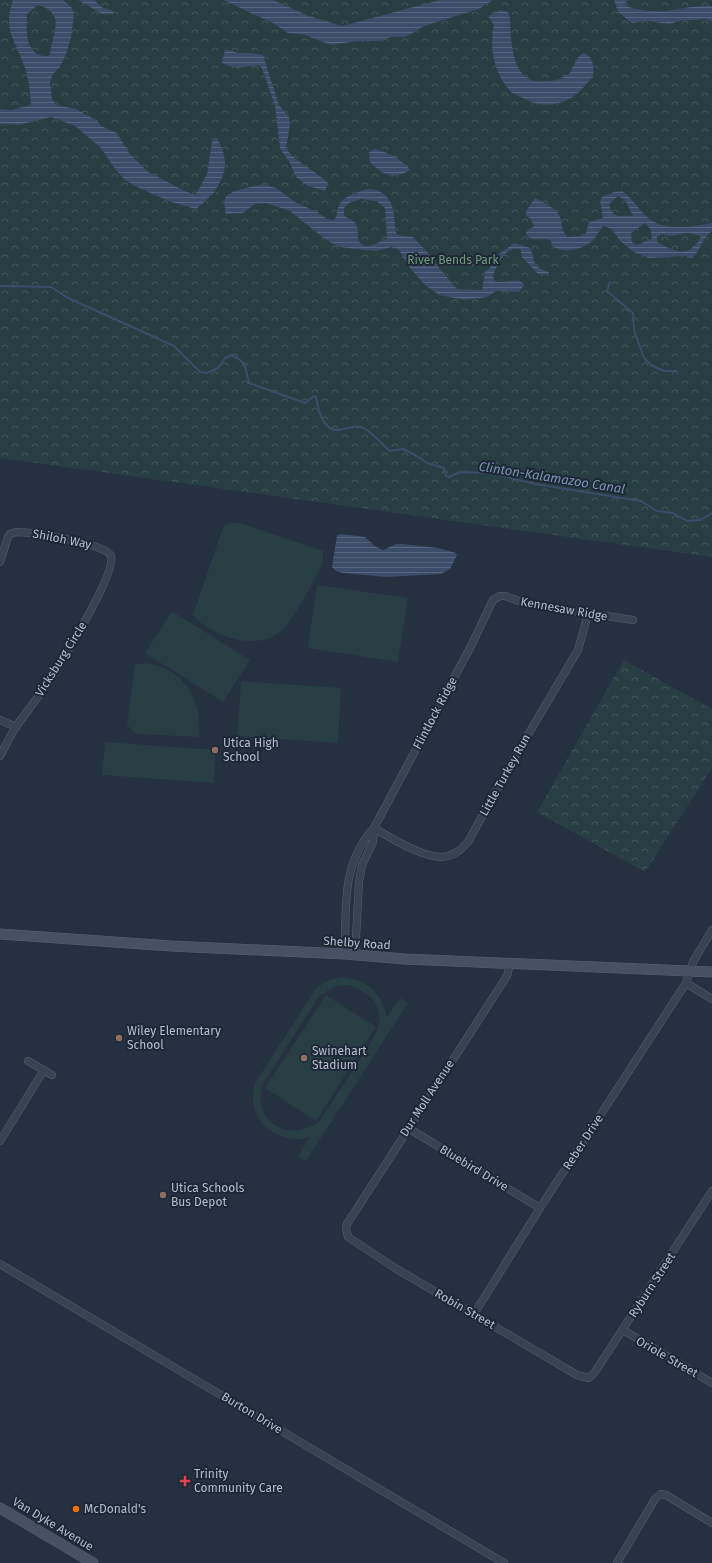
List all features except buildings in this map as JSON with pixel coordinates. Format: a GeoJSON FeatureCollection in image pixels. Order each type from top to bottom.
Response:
{"type":"FeatureCollection","features":[{"type":"Feature","properties":{"kind":"street","name":"Shiloh Way"},"geometry":{"type":"LineString","coordinates":[[0,562],[10,534],[22,532],[101,548],[111,556]]}},
{"type":"Feature","properties":{"kind":"street","name":"Vicksburg Circle"},"geometry":{"type":"LineString","coordinates":[[0,756],[16,727],[45,687],[85,621],[108,574],[111,556]]}},
{"type":"Feature","properties":{"kind":"street","name":"Kennesaw Ridge"},"geometry":{"type":"LineString","coordinates":[[496,598],[505,596],[522,603],[633,620]]}},
{"type":"Feature","properties":{"kind":"street","name":"Flintlock Ridge"},"geometry":{"type":"LineString","coordinates":[[350,955],[348,886],[352,861],[363,840],[374,828],[471,646],[490,605],[496,598]]}},
{"type":"Feature","properties":{"kind":"street","name":"Little Turkey Run"},"geometry":{"type":"LineString","coordinates":[[374,828],[403,844],[435,856],[447,857],[461,850],[468,842],[513,760],[578,650],[588,614]]}},
{"type":"Feature","properties":{"kind":"street"},"geometry":{"type":"LineString","coordinates":[[0,720],[16,727]]}},
{"type":"Feature","properties":{"kind":"street","name":"Flintlock Ridge"},"geometry":{"type":"LineString","coordinates":[[350,955],[362,865],[373,842],[374,828]]}},
{"type":"Feature","properties":{"kind":"street"},"geometry":{"type":"LineString","coordinates":[[348,886],[358,887]]}},
{"type":"Feature","properties":{"kind":"street","name":"Reber Drive"},"geometry":{"type":"LineString","coordinates":[[474,1314],[540,1208],[686,984],[693,962],[712,930]]}},
{"type":"Feature","properties":{"kind":"street","name":"Shelby Road"},"geometry":{"type":"LineString","coordinates":[[0,934],[171,946],[510,964],[712,972]]}},
{"type":"Feature","properties":{"kind":"street","name":"Dur Moll Avenue"},"geometry":{"type":"LineString","coordinates":[[346,1233],[347,1224],[507,976],[510,964]]}},
{"type":"Feature","properties":{"kind":"street"},"geometry":{"type":"LineString","coordinates":[[686,984],[712,999]]}},
{"type":"Feature","properties":{"kind":"street"},"geometry":{"type":"LineString","coordinates":[[28,1061],[52,1075]]}},
{"type":"Feature","properties":{"kind":"street"},"geometry":{"type":"LineString","coordinates":[[0,1141],[44,1070]]}},
{"type":"Feature","properties":{"kind":"street","name":"Bluebird Drive"},"geometry":{"type":"LineString","coordinates":[[408,1128],[540,1208]]}},
{"type":"Feature","properties":{"kind":"street","name":"Ryburn Street"},"geometry":{"type":"LineString","coordinates":[[589,1378],[595,1372],[623,1330],[712,1191]]}},
{"type":"Feature","properties":{"kind":"street","name":"Robin Street"},"geometry":{"type":"LineString","coordinates":[[346,1233],[357,1244],[474,1314],[577,1375],[589,1378]]}},
{"type":"Feature","properties":{"kind":"street","name":"Burton Drive"},"geometry":{"type":"LineString","coordinates":[[0,1264],[504,1563]]}},
{"type":"Feature","properties":{"kind":"street","name":"Oriole Street"},"geometry":{"type":"LineString","coordinates":[[623,1330],[712,1383]]}},
{"type":"Feature","properties":{"kind":"street"},"geometry":{"type":"LineString","coordinates":[[617,1563],[655,1499],[660,1494],[712,1522]]}},
{"type":"Feature","properties":{"kind":"street","name":"Van Dyke Avenue"},"geometry":{"type":"LineString","coordinates":[[0,1508],[93,1563]]}},
{"type":"Feature","properties":{"kind":"green space","name":"River Bends Park"},"geometry":{"type":"Polygon","coordinates":[[[0,0],[712,0],[712,557],[0,458],[0,0]]]}},
{"type":"Feature","properties":{"kind":"green space"},"geometry":{"type":"Polygon","coordinates":[[[229,523],[240,523],[323,551],[323,563],[298,609],[281,631],[269,638],[246,641],[232,638],[208,628],[193,615],[221,533],[224,526],[229,523]]]}},
{"type":"Feature","properties":{"kind":"green space"},"geometry":{"type":"Polygon","coordinates":[[[317,585],[408,598],[398,662],[308,648],[317,585]]]}},
{"type":"Feature","properties":{"kind":"green space"},"geometry":{"type":"Polygon","coordinates":[[[172,611],[250,660],[223,702],[145,653],[172,611]]]}},
{"type":"Feature","properties":{"kind":"green space"},"geometry":{"type":"Polygon","coordinates":[[[624,660],[712,709],[712,768],[645,872],[537,812],[624,660]]]}},
{"type":"Feature","properties":{"kind":"green space"},"geometry":{"type":"Polygon","coordinates":[[[143,663],[157,665],[169,670],[188,687],[198,710],[199,737],[136,734],[127,725],[135,665],[143,663]]]}},
{"type":"Feature","properties":{"kind":"green space"},"geometry":{"type":"Polygon","coordinates":[[[241,681],[341,688],[338,743],[237,736],[241,681]]]}},
{"type":"Feature","properties":{"kind":"green space"},"geometry":{"type":"Polygon","coordinates":[[[105,742],[216,750],[213,783],[102,775],[105,742]]]}},
{"type":"Feature","properties":{"kind":"green space"},"geometry":{"type":"Polygon","coordinates":[[[342,977],[359,981],[366,985],[377,994],[381,1000],[387,1017],[400,998],[408,1003],[306,1161],[298,1156],[310,1137],[296,1139],[284,1137],[274,1133],[260,1120],[253,1103],[253,1093],[255,1083],[317,987],[329,980],[342,977]],[[349,985],[337,986],[319,996],[263,1084],[260,1097],[262,1109],[267,1118],[275,1125],[285,1129],[297,1130],[308,1128],[320,1121],[362,1057],[375,1033],[379,1022],[379,1012],[375,1002],[365,993],[349,985]]]}},
{"type":"Feature","properties":{"kind":"green space"},"geometry":{"type":"Polygon","coordinates":[[[326,995],[376,1027],[316,1121],[265,1088],[326,995]]]}},
{"type":"Feature","properties":{"kind":"water"},"geometry":{"type":"Polygon","coordinates":[[[13,0],[63,0],[72,8],[74,15],[71,38],[60,67],[53,74],[50,82],[52,99],[56,105],[76,109],[96,120],[101,126],[117,133],[129,153],[148,172],[185,191],[196,194],[207,174],[212,142],[216,138],[223,152],[225,169],[219,184],[209,198],[196,209],[171,202],[133,185],[123,178],[101,148],[75,126],[51,117],[19,125],[0,124],[0,109],[11,110],[31,105],[26,72],[10,28],[10,10],[13,0]],[[38,5],[27,14],[27,34],[31,48],[40,55],[48,56],[50,54],[56,24],[55,18],[47,8],[38,5]]]}},
{"type":"Feature","properties":{"kind":"water"},"geometry":{"type":"Polygon","coordinates":[[[78,0],[94,0],[103,8],[113,11],[113,14],[102,14],[78,0]]]}},
{"type":"Feature","properties":{"kind":"water"},"geometry":{"type":"Polygon","coordinates":[[[223,0],[273,0],[309,16],[342,26],[440,0],[493,0],[479,9],[424,26],[406,37],[391,37],[379,41],[357,41],[331,45],[305,35],[288,33],[273,23],[223,0]]]}},
{"type":"Feature","properties":{"kind":"water"},"geometry":{"type":"Polygon","coordinates":[[[614,0],[628,0],[625,3],[626,6],[651,11],[666,11],[712,6],[712,22],[705,19],[679,21],[670,24],[647,21],[632,23],[618,12],[614,0]]]}},
{"type":"Feature","properties":{"kind":"water"},"geometry":{"type":"Polygon","coordinates":[[[500,10],[508,12],[515,60],[519,69],[525,76],[534,81],[556,80],[569,74],[580,55],[584,53],[592,60],[593,77],[574,96],[566,101],[555,104],[538,104],[512,93],[500,77],[494,60],[492,43],[494,25],[488,16],[500,10]]]}},
{"type":"Feature","properties":{"kind":"water"},"geometry":{"type":"Polygon","coordinates":[[[225,49],[238,53],[263,55],[279,105],[289,117],[290,124],[286,149],[290,154],[328,183],[325,191],[308,186],[296,177],[289,161],[280,148],[275,106],[262,68],[258,65],[231,67],[222,63],[225,49]]]}},
{"type":"Feature","properties":{"kind":"water"},"geometry":{"type":"Polygon","coordinates":[[[374,149],[394,156],[410,170],[393,176],[384,173],[370,162],[369,152],[374,149]]]}},
{"type":"Feature","properties":{"kind":"water"},"geometry":{"type":"Polygon","coordinates":[[[263,184],[276,188],[295,202],[317,212],[327,219],[334,220],[340,203],[344,199],[367,189],[377,190],[386,196],[392,205],[397,235],[413,237],[429,254],[457,289],[482,290],[485,271],[490,268],[491,257],[499,254],[514,243],[530,248],[536,266],[549,272],[548,275],[538,274],[523,258],[520,249],[514,249],[505,253],[493,276],[495,281],[498,282],[522,282],[524,285],[519,292],[496,291],[487,297],[464,300],[439,295],[425,285],[410,268],[399,250],[392,247],[376,251],[339,247],[325,239],[290,211],[266,203],[255,204],[243,213],[226,214],[224,204],[226,196],[234,191],[263,184]],[[361,199],[349,203],[344,208],[344,215],[356,224],[358,229],[358,237],[362,245],[370,246],[387,239],[385,208],[376,201],[361,199]]]}},
{"type":"Feature","properties":{"kind":"water"},"geometry":{"type":"Polygon","coordinates":[[[622,191],[646,216],[660,224],[687,227],[712,223],[712,231],[706,237],[698,252],[692,258],[684,256],[649,258],[634,252],[620,241],[612,229],[603,226],[591,242],[583,247],[572,250],[561,250],[552,246],[551,241],[545,239],[533,239],[527,236],[526,232],[534,226],[530,218],[526,216],[526,211],[535,198],[556,211],[561,220],[564,232],[568,237],[580,236],[586,233],[589,222],[603,218],[600,201],[602,197],[614,192],[622,191]],[[618,196],[609,204],[612,212],[618,216],[633,216],[625,200],[618,196]],[[645,223],[631,233],[632,242],[636,245],[652,239],[651,230],[645,223]],[[688,233],[669,236],[662,234],[657,237],[657,242],[676,251],[687,251],[697,243],[701,236],[688,233]]]}},
{"type":"Feature","properties":{"kind":"water"},"geometry":{"type":"Polygon","coordinates":[[[343,534],[365,537],[375,546],[383,550],[396,544],[403,544],[438,548],[456,553],[457,555],[450,569],[441,574],[386,577],[343,573],[336,571],[332,567],[337,535],[343,534]]]}},
{"type":"Feature","properties":{"kind":"waterway"},"geometry":{"type":"LineString","coordinates":[[610,282],[607,291],[633,313],[634,330],[644,358],[651,365],[664,371],[677,371]]}},
{"type":"Feature","properties":{"kind":"waterway","name":"Clinton-Kalamazoo Canal"},"geometry":{"type":"LineString","coordinates":[[0,286],[51,287],[68,298],[174,346],[200,372],[207,373],[218,368],[225,358],[231,355],[240,360],[245,366],[249,383],[305,403],[314,396],[316,397],[322,419],[329,427],[334,430],[361,427],[372,434],[390,451],[403,449],[427,463],[444,468],[446,476],[449,477],[460,472],[490,473],[535,484],[641,501],[657,511],[673,513],[687,521],[700,520],[712,513]]}},
{"type":"Feature","properties":{"kind":"place","name":"Utica High School"},"geometry":{"type":"Point","coordinates":[215,750]}},
{"type":"Feature","properties":{"kind":"place","name":"Wiley Elementary School"},"geometry":{"type":"Point","coordinates":[119,1038]}},
{"type":"Feature","properties":{"kind":"place","name":"Swinehart Stadium"},"geometry":{"type":"Point","coordinates":[304,1058]}},
{"type":"Feature","properties":{"kind":"place","name":"Utica Schools Bus Depot"},"geometry":{"type":"Point","coordinates":[163,1195]}},
{"type":"Feature","properties":{"kind":"place","name":"Trinity Community Care"},"geometry":{"type":"Point","coordinates":[185,1481]}},
{"type":"Feature","properties":{"kind":"place","name":"McDonald's"},"geometry":{"type":"Point","coordinates":[76,1509]}}]}
